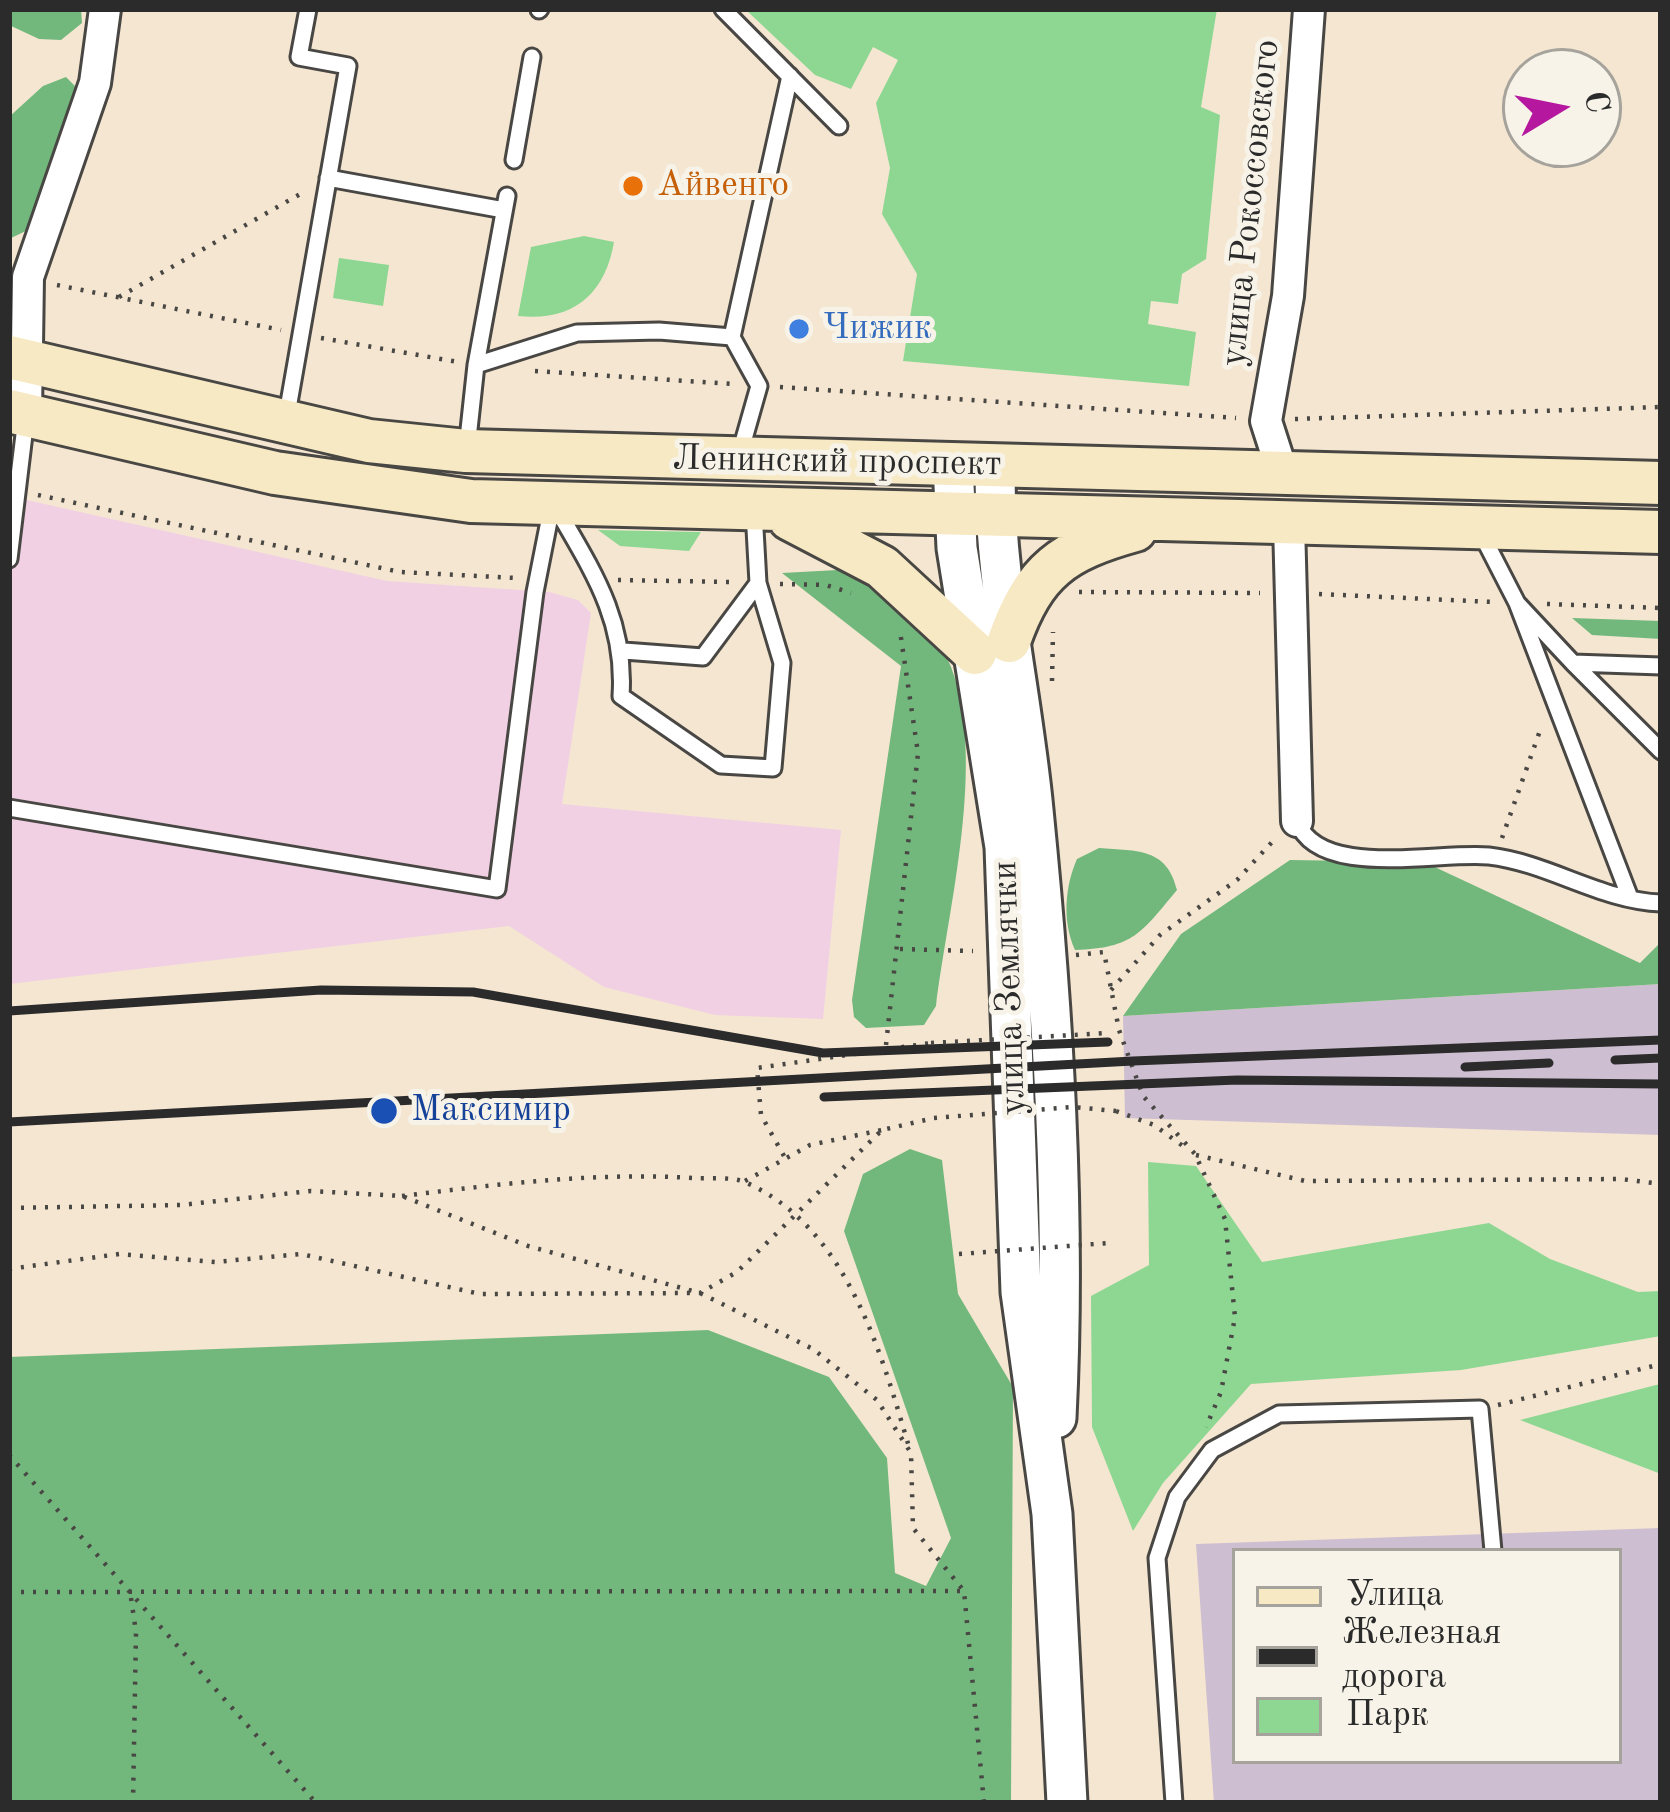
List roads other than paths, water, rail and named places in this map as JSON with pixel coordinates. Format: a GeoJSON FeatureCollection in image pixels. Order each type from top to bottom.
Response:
{"type":"FeatureCollection","features":[{"type":"Feature","properties":{"kind":"main road","name":"Ленинский проспект"},"geometry":{"type":"LineString","coordinates":[[16,358],[285,424],[369,441],[466,451],[1661,483]]}},
{"type":"Feature","properties":{"kind":"main road","name":"Ленинский проспект"},"geometry":{"type":"LineString","coordinates":[[18,413],[275,473],[471,501],[974,518],[1661,532]]}},
{"type":"Feature","properties":{"kind":"main road"},"geometry":{"type":"LineString","coordinates":[[754,511],[804,524],[882,567],[992,647],[1049,568],[1090,545],[1167,522]]}},
{"type":"Feature","properties":{"kind":"street"},"geometry":{"type":"LineString","coordinates":[[18,413],[16,358],[28,277],[95,82],[105,9]]}},
{"type":"Feature","properties":{"kind":"street","name":"улица Рокоссовского"},"geometry":{"type":"LineString","coordinates":[[1283,474],[1266,421],[1288,296],[1309,9]]}},
{"type":"Feature","properties":{"kind":"street","name":"улица Землячки"},"geometry":{"type":"LineString","coordinates":[[953,464],[974,518],[992,647],[1035,824],[1063,1290],[1052,1514],[1067,1803]]}},
{"type":"Feature","properties":{"kind":"street","name":"улица Землячки"},"geometry":{"type":"LineString","coordinates":[[974,518],[995,466]]}},
{"type":"Feature","properties":{"kind":"street"},"geometry":{"type":"LineString","coordinates":[[1289,524],[1297,821]]}},
{"type":"Feature","properties":{"kind":"lane"},"geometry":{"type":"LineString","coordinates":[[285,424],[348,66],[299,57],[308,9]]}},
{"type":"Feature","properties":{"kind":"lane"},"geometry":{"type":"LineString","coordinates":[[723,9],[839,126]]}},
{"type":"Feature","properties":{"kind":"lane"},"geometry":{"type":"LineString","coordinates":[[514,160],[532,57]]}},
{"type":"Feature","properties":{"kind":"lane"},"geometry":{"type":"LineString","coordinates":[[738,460],[759,386],[732,337],[790,76]]}},
{"type":"Feature","properties":{"kind":"lane"},"geometry":{"type":"LineString","coordinates":[[328,178],[506,203],[476,364],[466,451]]}},
{"type":"Feature","properties":{"kind":"lane"},"geometry":{"type":"LineString","coordinates":[[476,364],[577,333],[659,331],[732,337]]}},
{"type":"Feature","properties":{"kind":"lane"},"geometry":{"type":"LineString","coordinates":[[9,560],[19,491],[18,413]]}},
{"type":"Feature","properties":{"kind":"lane"},"geometry":{"type":"LineString","coordinates":[[9,808],[497,889],[537,579],[553,503]]}},
{"type":"Feature","properties":{"kind":"lane"},"geometry":{"type":"LineString","coordinates":[[553,503],[598,579],[624,652],[621,696],[721,765],[773,768],[782,663],[758,583],[754,511]]}},
{"type":"Feature","properties":{"kind":"lane"},"geometry":{"type":"LineString","coordinates":[[1478,527],[1517,603],[1630,898]]}},
{"type":"Feature","properties":{"kind":"lane"},"geometry":{"type":"LineString","coordinates":[[624,652],[704,657],[758,583]]}},
{"type":"Feature","properties":{"kind":"lane"},"geometry":{"type":"LineString","coordinates":[[1517,603],[1661,751]]}},
{"type":"Feature","properties":{"kind":"lane"},"geometry":{"type":"LineString","coordinates":[[1573,663],[1661,665]]}},
{"type":"Feature","properties":{"kind":"lane"},"geometry":{"type":"LineString","coordinates":[[1297,821],[1307,839],[1343,857],[1487,856],[1661,903]]}},
{"type":"Feature","properties":{"kind":"lane"},"geometry":{"type":"LineString","coordinates":[[1174,1803],[1157,1558],[1177,1497],[1212,1450],[1279,1414],[1480,1409],[1493,1548]]}},
{"type":"Feature","properties":{"kind":"railway"},"geometry":{"type":"LineString","coordinates":[[9,1011],[321,990],[473,992],[823,1053],[1108,1042]]}},
{"type":"Feature","properties":{"kind":"railway"},"geometry":{"type":"LineString","coordinates":[[9,1122],[1133,1061],[1661,1040]]}},
{"type":"Feature","properties":{"kind":"railway"},"geometry":{"type":"LineString","coordinates":[[1615,1060],[1661,1058]]}},
{"type":"Feature","properties":{"kind":"railway"},"geometry":{"type":"LineString","coordinates":[[1465,1067],[1549,1063]]}},
{"type":"Feature","properties":{"kind":"railway"},"geometry":{"type":"LineString","coordinates":[[824,1097],[1237,1080],[1661,1084]]}},
{"type":"Feature","properties":{"kind":"place","name":"Айвенго"},"geometry":{"type":"Point","coordinates":[633,186]}},
{"type":"Feature","properties":{"kind":"place","name":"Чижик"},"geometry":{"type":"Point","coordinates":[799,329]}},
{"type":"Feature","properties":{"kind":"place","name":"Максимир"},"geometry":{"type":"Point","coordinates":[384,1111]}}]}
